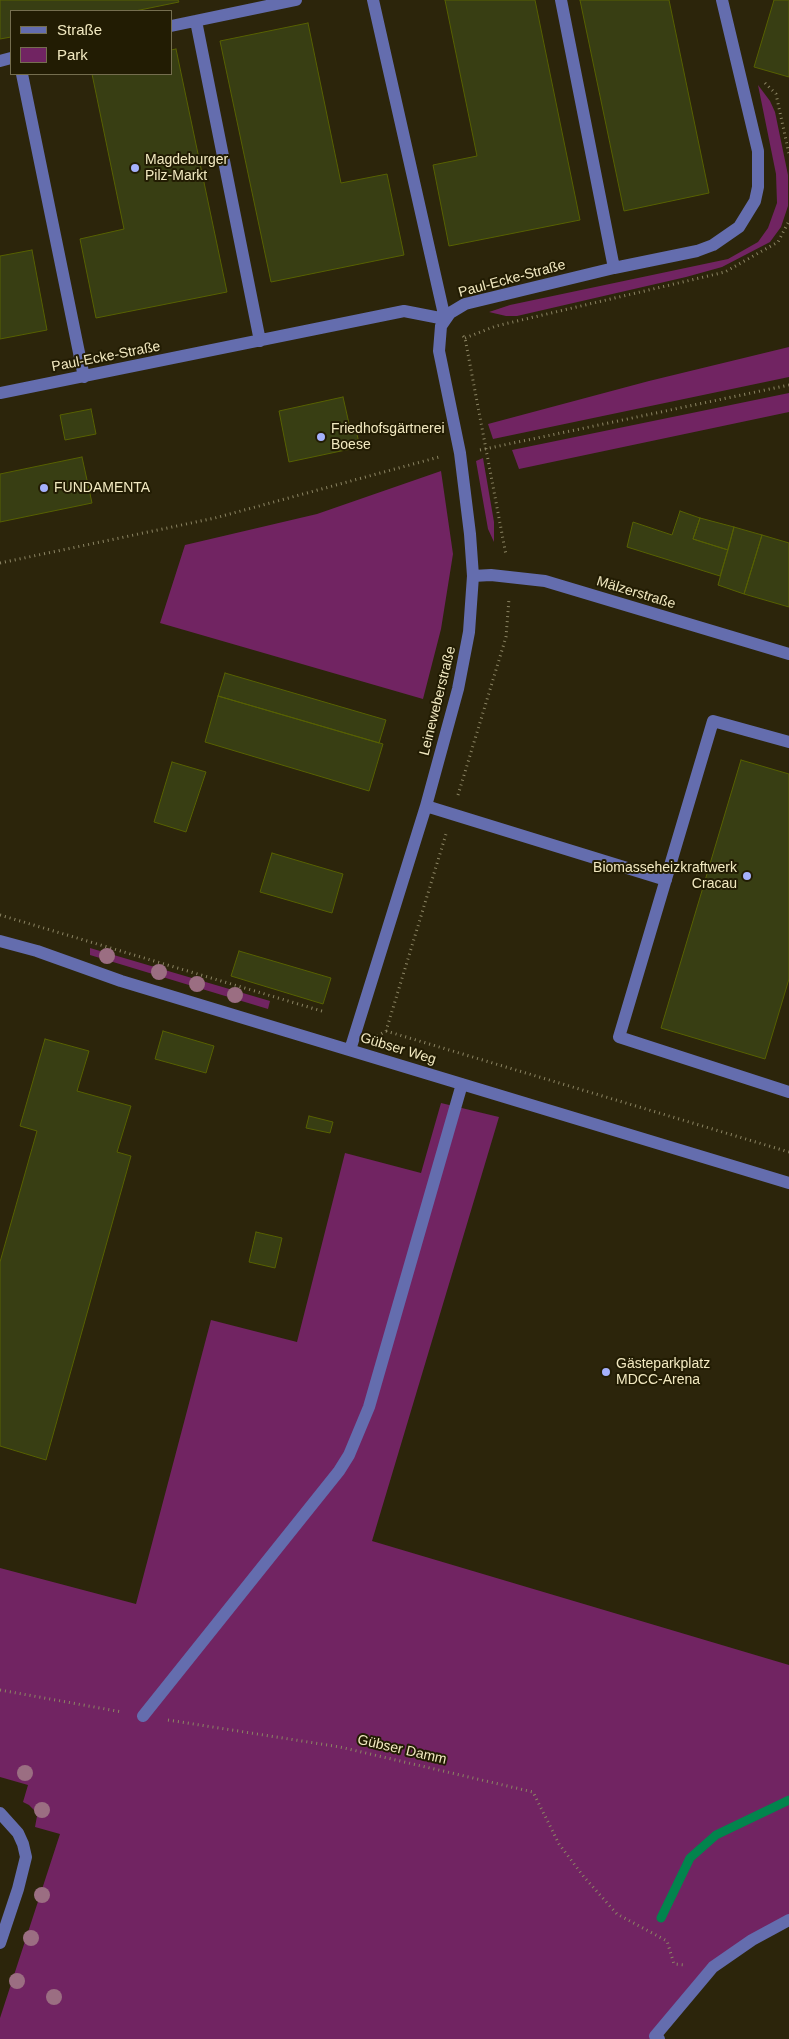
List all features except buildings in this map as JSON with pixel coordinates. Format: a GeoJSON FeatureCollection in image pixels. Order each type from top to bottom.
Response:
{"type":"FeatureCollection","features":[{"type":"Feature","properties":{"kind":"street"},"geometry":{"type":"LineString","coordinates":[[172,26],[296,0]]}},
{"type":"Feature","properties":{"kind":"street"},"geometry":{"type":"LineString","coordinates":[[373,0],[445,319]]}},
{"type":"Feature","properties":{"kind":"street"},"geometry":{"type":"LineString","coordinates":[[561,0],[614,268]]}},
{"type":"Feature","properties":{"kind":"street","name":"Paul-Ecke-Straße"},"geometry":{"type":"LineString","coordinates":[[0,393],[404,311],[445,319],[450,313],[465,304],[614,268],[698,251],[713,245],[739,228],[755,201],[758,187],[758,150],[722,0]]}},
{"type":"Feature","properties":{"kind":"street"},"geometry":{"type":"LineString","coordinates":[[196,21],[260,341]]}},
{"type":"Feature","properties":{"kind":"street"},"geometry":{"type":"LineString","coordinates":[[22,75],[84,377]]}},
{"type":"Feature","properties":{"kind":"street","name":"Leineweberstraße"},"geometry":{"type":"LineString","coordinates":[[350,1050],[426,806],[465,663],[469,632],[472,576],[466,493],[460,453],[439,351],[440,334],[445,319]]}},
{"type":"Feature","properties":{"kind":"street","name":"Mälzerstraße"},"geometry":{"type":"LineString","coordinates":[[472,576],[491,575],[545,582],[789,654]]}},
{"type":"Feature","properties":{"kind":"street"},"geometry":{"type":"LineString","coordinates":[[789,742],[713,721],[619,1037],[789,1092]]}},
{"type":"Feature","properties":{"kind":"street"},"geometry":{"type":"LineString","coordinates":[[426,806],[666,880]]}},
{"type":"Feature","properties":{"kind":"street","name":"Gübser Weg"},"geometry":{"type":"LineString","coordinates":[[0,941],[36,951],[121,981],[789,1183]]}},
{"type":"Feature","properties":{"kind":"street"},"geometry":{"type":"LineString","coordinates":[[142,1716],[339,1471],[349,1455],[369,1407],[462,1084]]}},
{"type":"Feature","properties":{"kind":"street"},"geometry":{"type":"LineString","coordinates":[[0,1813],[18,1833],[26,1857],[18,1889],[0,1943]]}},
{"type":"Feature","properties":{"kind":"street"},"geometry":{"type":"LineString","coordinates":[[659,2039],[655,2036],[713,1967],[752,1940],[789,1920]]}},
{"type":"Feature","properties":{"kind":"path"},"geometry":{"type":"LineString","coordinates":[[765,82],[776,94],[789,154]]}},
{"type":"Feature","properties":{"kind":"path"},"geometry":{"type":"LineString","coordinates":[[465,338],[496,326],[725,272],[778,242],[789,221]]}},
{"type":"Feature","properties":{"kind":"path"},"geometry":{"type":"LineString","coordinates":[[0,563],[215,518],[460,453],[789,385]]}},
{"type":"Feature","properties":{"kind":"path"},"geometry":{"type":"LineString","coordinates":[[0,915],[325,1012]]}},
{"type":"Feature","properties":{"kind":"path","name":"Gübser Weg"},"geometry":{"type":"LineString","coordinates":[[386,1031],[789,1152]]}},
{"type":"Feature","properties":{"kind":"path","name":"Gübser Damm"},"geometry":{"type":"LineString","coordinates":[[0,1690],[142,1716],[340,1747],[533,1792],[559,1844],[584,1877],[617,1914],[667,1941],[674,1964],[713,1967]]}},
{"type":"Feature","properties":{"kind":"green space"},"geometry":{"type":"Polygon","coordinates":[[[758,85],[770,101],[775,112],[788,175],[788,206],[781,227],[770,242],[722,267],[686,277],[517,316],[506,316],[489,312],[510,305],[728,259],[758,242],[768,228],[777,203],[776,174],[758,85]]]}},
{"type":"Feature","properties":{"kind":"green space"},"geometry":{"type":"Polygon","coordinates":[[[789,347],[789,377],[493,439],[488,424],[649,381],[789,347]]]}},
{"type":"Feature","properties":{"kind":"green space"},"geometry":{"type":"Polygon","coordinates":[[[789,393],[789,412],[519,469],[512,450],[789,393]]]}},
{"type":"Feature","properties":{"kind":"green space"},"geometry":{"type":"Polygon","coordinates":[[[483,458],[494,522],[494,542],[488,529],[476,461],[483,458]]]}},
{"type":"Feature","properties":{"kind":"green space"},"geometry":{"type":"Polygon","coordinates":[[[441,471],[453,554],[441,629],[423,699],[160,623],[185,545],[317,514],[441,471]]]}},
{"type":"Feature","properties":{"kind":"green space"},"geometry":{"type":"Polygon","coordinates":[[[90,948],[270,1001],[268,1009],[90,955],[90,948]]]}},
{"type":"Feature","properties":{"kind":"green space"},"geometry":{"type":"Polygon","coordinates":[[[441,1103],[499,1117],[372,1541],[789,1665],[789,1920],[713,1967],[658,2039],[0,2039],[0,2018],[60,1834],[35,1827],[37,1816],[35,1811],[23,1802],[28,1785],[0,1777],[0,1568],[136,1604],[211,1320],[297,1342],[345,1153],[421,1173],[441,1103]]]}},
{"type":"Feature","properties":{"kind":"waterway"},"geometry":{"type":"LineString","coordinates":[[661,1918],[690,1858],[716,1835],[789,1800]]}},
{"type":"Feature","properties":{"kind":"place","name":"Magdeburger Pilz-Markt"},"geometry":{"type":"Point","coordinates":[135,168]}},
{"type":"Feature","properties":{"kind":"place","name":"Friedhofsgärtnerei Boese"},"geometry":{"type":"Point","coordinates":[321,437]}},
{"type":"Feature","properties":{"kind":"place","name":"FUNDAMENTA"},"geometry":{"type":"Point","coordinates":[44,488]}},
{"type":"Feature","properties":{"kind":"place","name":"Biomasseheizkraftwerk Cracau"},"geometry":{"type":"Point","coordinates":[747,876]}},
{"type":"Feature","properties":{"kind":"place","name":"Gästeparkplatz MDCC-Arena"},"geometry":{"type":"Point","coordinates":[606,1372]}}]}
